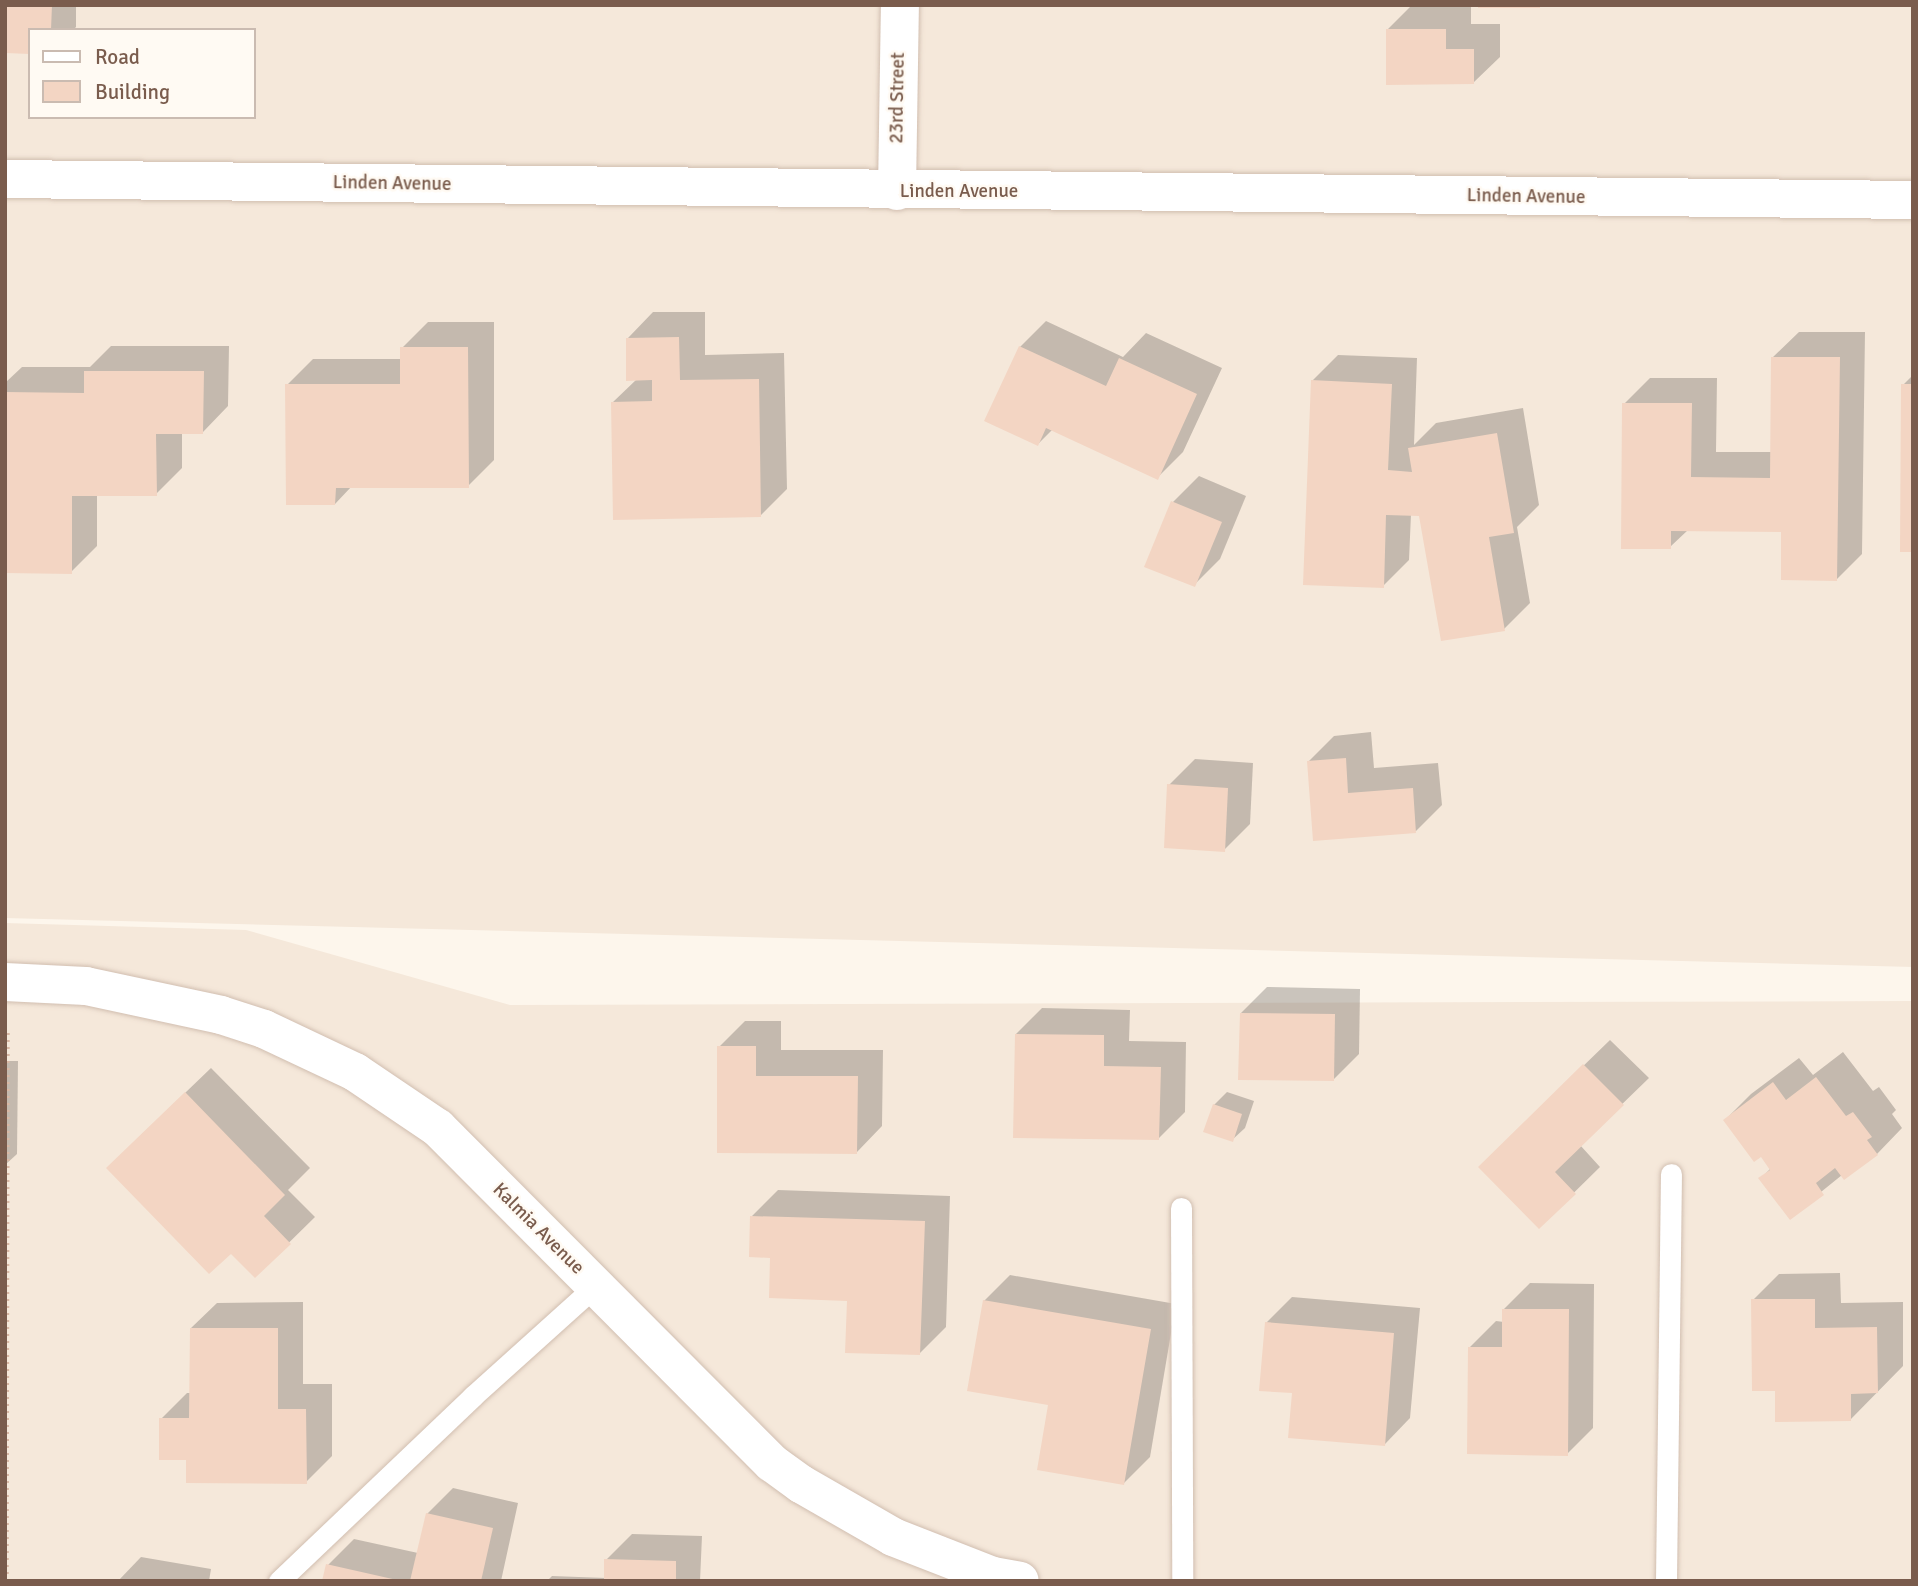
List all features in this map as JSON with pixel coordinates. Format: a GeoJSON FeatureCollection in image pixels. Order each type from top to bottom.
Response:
{"type":"FeatureCollection","features":[{"type":"Feature","properties":{"kind":"street","name":"23rd Street"},"geometry":{"type":"LineString","coordinates":[[897,191],[900,5]]}},
{"type":"Feature","properties":{"kind":"street","name":"Linden Avenue"},"geometry":{"type":"LineString","coordinates":[[5,179],[897,191],[1913,200]]}},
{"type":"Feature","properties":{"kind":"street","name":"Kalmia Avenue"},"geometry":{"type":"LineString","coordinates":[[6,982],[86,986],[221,1016],[264,1029],[355,1072],[438,1128],[772,1462],[801,1484],[894,1537],[993,1576],[1020,1581]]}},
{"type":"Feature","properties":{"kind":"lane"},"geometry":{"type":"LineString","coordinates":[[1666,1581],[1671,1174]]}},
{"type":"Feature","properties":{"kind":"lane"},"geometry":{"type":"LineString","coordinates":[[1181,1208],[1182,1581]]}},
{"type":"Feature","properties":{"kind":"lane"},"geometry":{"type":"LineString","coordinates":[[279,1581],[472,1396],[595,1286]]}},
{"type":"Feature","properties":{"kind":"path"},"geometry":{"type":"LineString","coordinates":[[6,982],[6,1581]]}},
{"type":"Feature","properties":{"kind":"shaded area"},"geometry":{"type":"Polygon","coordinates":[[[5,5],[1913,5],[1913,967],[5,918],[5,5]]]}},
{"type":"Feature","properties":{"kind":"shaded area"},"geometry":{"type":"Polygon","coordinates":[[[5,923],[246,930],[510,1005],[1913,1001],[1913,1581],[5,1581],[5,923]]]}},
{"type":"Feature","properties":{"kind":"building"},"geometry":{"type":"Polygon","coordinates":[[[5,5],[52,5],[51,28],[28,28],[28,54],[5,53],[5,5]]]}},
{"type":"Feature","properties":{"kind":"building"},"geometry":{"type":"Polygon","coordinates":[[[1478,5],[1540,5],[1540,8],[1478,8],[1478,5]]]}},
{"type":"Feature","properties":{"kind":"building"},"geometry":{"type":"Polygon","coordinates":[[[1386,29],[1446,29],[1446,49],[1474,49],[1474,84],[1386,85],[1386,29]]]}},
{"type":"Feature","properties":{"kind":"building"},"geometry":{"type":"Polygon","coordinates":[[[679,337],[680,380],[759,379],[761,517],[613,520],[611,402],[652,401],[652,380],[626,381],[626,338],[679,337]]]}},
{"type":"Feature","properties":{"kind":"building"},"geometry":{"type":"Polygon","coordinates":[[[1019,346],[1106,386],[1119,358],[1197,394],[1158,480],[1046,428],[1038,446],[984,421],[1019,346]]]}},
{"type":"Feature","properties":{"kind":"building"},"geometry":{"type":"Polygon","coordinates":[[[400,347],[468,347],[469,488],[336,488],[335,505],[286,505],[285,384],[400,384],[400,347]]]}},
{"type":"Feature","properties":{"kind":"building"},"geometry":{"type":"Polygon","coordinates":[[[1771,357],[1840,357],[1837,581],[1781,580],[1781,532],[1671,531],[1671,549],[1621,549],[1622,403],[1692,403],[1691,477],[1770,478],[1771,357]]]}},
{"type":"Feature","properties":{"kind":"building"},"geometry":{"type":"Polygon","coordinates":[[[84,371],[204,371],[203,434],[156,434],[157,496],[72,496],[72,574],[5,573],[5,392],[84,393],[84,371]]]}},
{"type":"Feature","properties":{"kind":"building"},"geometry":{"type":"Polygon","coordinates":[[[1311,380],[1392,384],[1388,470],[1412,472],[1408,448],[1497,433],[1514,533],[1489,537],[1505,631],[1441,641],[1419,516],[1386,515],[1384,588],[1303,585],[1311,380]]]}},
{"type":"Feature","properties":{"kind":"building"},"geometry":{"type":"Polygon","coordinates":[[[1901,384],[1913,384],[1913,552],[1900,552],[1901,384]]]}},
{"type":"Feature","properties":{"kind":"building"},"geometry":{"type":"Polygon","coordinates":[[[1171,501],[1222,522],[1195,587],[1144,567],[1171,501]]]}},
{"type":"Feature","properties":{"kind":"building"},"geometry":{"type":"Polygon","coordinates":[[[1346,758],[1348,793],[1413,788],[1416,833],[1313,841],[1307,761],[1346,758]]]}},
{"type":"Feature","properties":{"kind":"building"},"geometry":{"type":"Polygon","coordinates":[[[1167,784],[1228,788],[1225,852],[1164,848],[1167,784]]]}},
{"type":"Feature","properties":{"kind":"building"},"geometry":{"type":"Polygon","coordinates":[[[1240,1013],[1335,1014],[1334,1081],[1238,1080],[1240,1013]]]}},
{"type":"Feature","properties":{"kind":"building"},"geometry":{"type":"Polygon","coordinates":[[[1015,1034],[1104,1035],[1104,1066],[1161,1067],[1159,1140],[1013,1138],[1015,1034]]]}},
{"type":"Feature","properties":{"kind":"building"},"geometry":{"type":"Polygon","coordinates":[[[717,1046],[756,1046],[756,1076],[858,1076],[857,1154],[717,1153],[717,1046]]]}},
{"type":"Feature","properties":{"kind":"building"},"geometry":{"type":"Polygon","coordinates":[[[1583,1064],[1624,1105],[1555,1172],[1576,1194],[1539,1229],[1478,1167],[1583,1064]]]}},
{"type":"Feature","properties":{"kind":"building"},"geometry":{"type":"Polygon","coordinates":[[[1816,1077],[1846,1116],[1853,1112],[1872,1137],[1867,1140],[1878,1155],[1844,1180],[1835,1168],[1816,1183],[1824,1195],[1790,1220],[1758,1178],[1770,1170],[1761,1157],[1754,1162],[1723,1120],[1773,1082],[1786,1100],[1816,1077]]]}},
{"type":"Feature","properties":{"kind":"building"},"geometry":{"type":"Polygon","coordinates":[[[185,1092],[285,1195],[264,1216],[291,1244],[255,1278],[231,1254],[209,1274],[106,1168],[185,1092]]]}},
{"type":"Feature","properties":{"kind":"building"},"geometry":{"type":"Polygon","coordinates":[[[1213,1104],[1242,1114],[1233,1142],[1203,1132],[1213,1104]]]}},
{"type":"Feature","properties":{"kind":"building"},"geometry":{"type":"Polygon","coordinates":[[[750,1216],[925,1221],[920,1355],[845,1353],[847,1301],[769,1298],[770,1258],[749,1257],[750,1216]]]}},
{"type":"Feature","properties":{"kind":"building"},"geometry":{"type":"Polygon","coordinates":[[[1751,1299],[1815,1299],[1815,1328],[1877,1327],[1878,1393],[1851,1394],[1851,1421],[1775,1422],[1775,1391],[1752,1391],[1751,1299]]]}},
{"type":"Feature","properties":{"kind":"building"},"geometry":{"type":"Polygon","coordinates":[[[983,1300],[1151,1329],[1124,1485],[1037,1470],[1048,1405],[967,1391],[983,1300]]]}},
{"type":"Feature","properties":{"kind":"building"},"geometry":{"type":"Polygon","coordinates":[[[1502,1309],[1569,1309],[1568,1456],[1467,1454],[1468,1347],[1502,1347],[1502,1309]]]}},
{"type":"Feature","properties":{"kind":"building"},"geometry":{"type":"Polygon","coordinates":[[[1265,1322],[1394,1333],[1385,1446],[1288,1438],[1292,1393],[1259,1391],[1265,1322]]]}},
{"type":"Feature","properties":{"kind":"building"},"geometry":{"type":"Polygon","coordinates":[[[190,1328],[278,1328],[278,1409],[306,1409],[307,1484],[186,1483],[186,1460],[159,1460],[159,1418],[189,1418],[190,1328]]]}},
{"type":"Feature","properties":{"kind":"building"},"geometry":{"type":"Polygon","coordinates":[[[426,1513],[493,1528],[481,1581],[410,1581],[426,1513]]]}},
{"type":"Feature","properties":{"kind":"building"},"geometry":{"type":"Polygon","coordinates":[[[604,1559],[676,1561],[676,1581],[604,1581],[604,1559]]]}},
{"type":"Feature","properties":{"kind":"building"},"geometry":{"type":"Polygon","coordinates":[[[326,1564],[397,1580],[397,1581],[322,1581],[326,1564]]]}}]}
